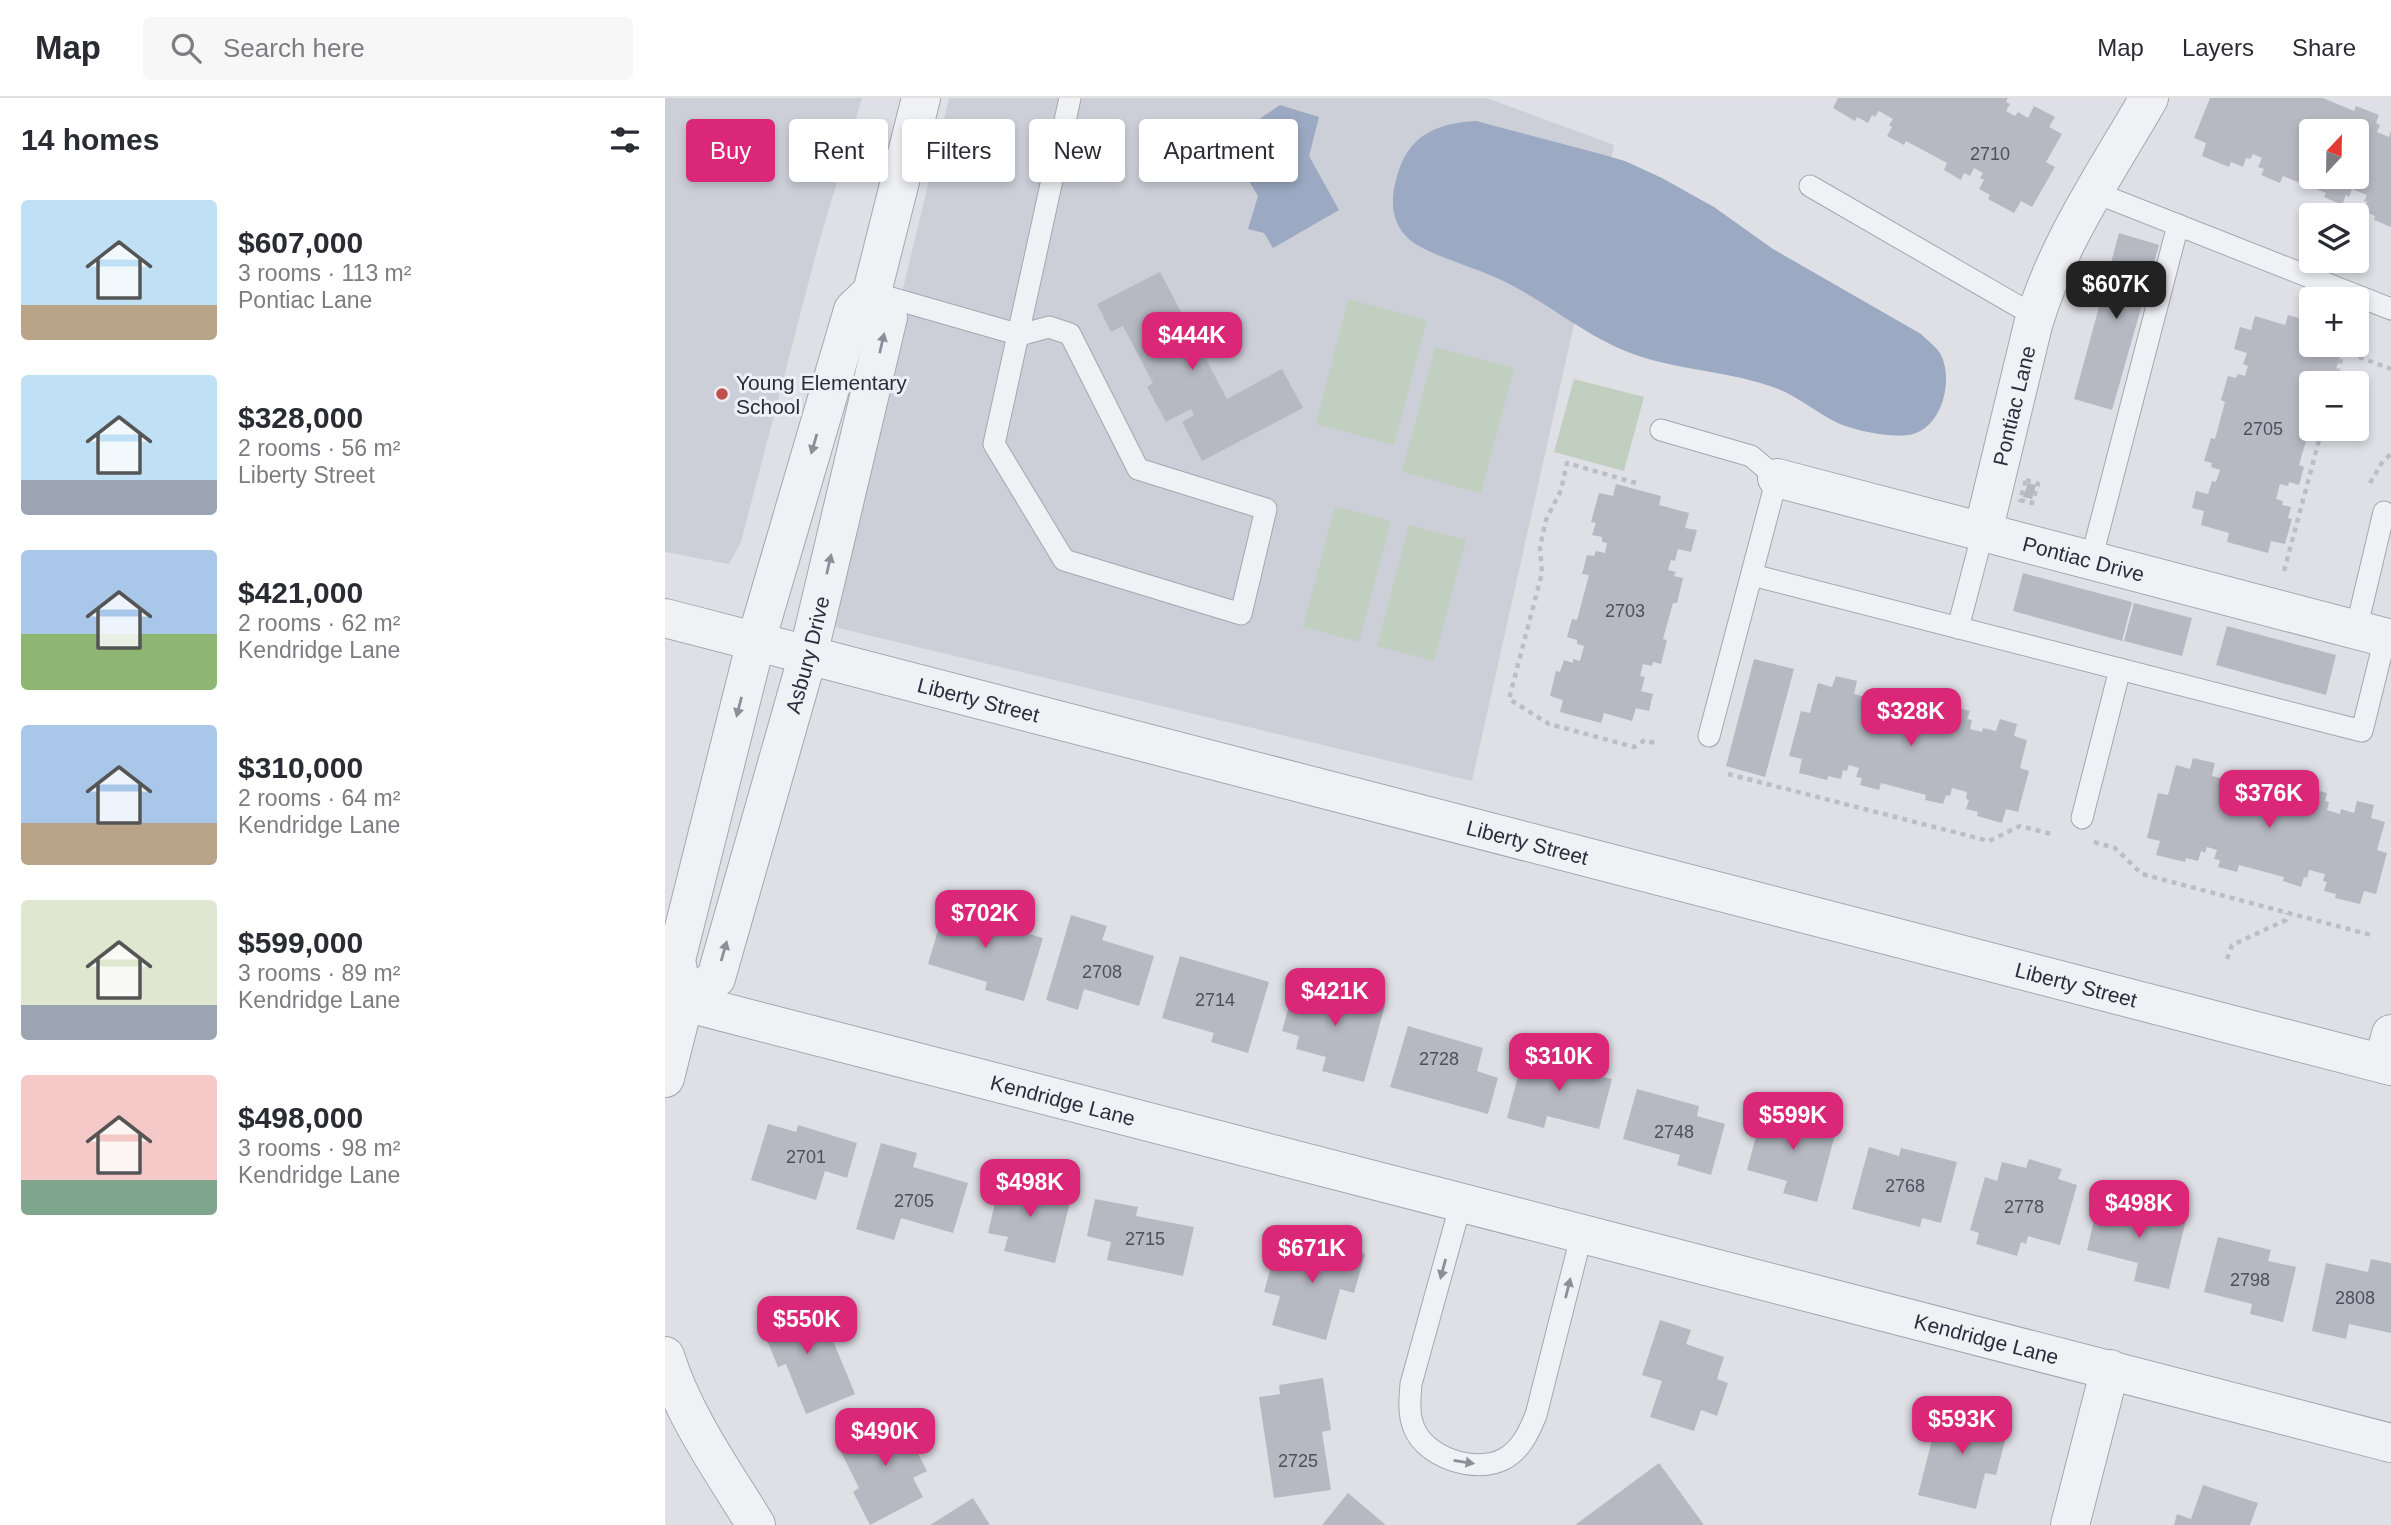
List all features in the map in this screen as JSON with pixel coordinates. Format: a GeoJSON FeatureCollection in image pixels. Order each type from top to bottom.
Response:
{"type":"FeatureCollection","features":[{"type":"Feature","properties":{"kind":"street"},"geometry":{"type":"LineString","coordinates":[[665,1078],[676,960],[756,641],[853,310],[872,292],[921,98]]}},
{"type":"Feature","properties":{"kind":"street","name":"Pontiac Lane"},"geometry":{"type":"LineString","coordinates":[[1983,531],[2035,316],[2057,261],[2150,98]]}},
{"type":"Feature","properties":{"kind":"street","name":"Asbury Drive"},"geometry":{"type":"LineString","coordinates":[[674,1000],[716,978],[808,654],[888,317],[872,292]]}},
{"type":"Feature","properties":{"kind":"street","name":"Pontiac Drive"},"geometry":{"type":"LineString","coordinates":[[1777,478],[2377,636]]}},
{"type":"Feature","properties":{"kind":"street","name":"Liberty Street"},"geometry":{"type":"LineString","coordinates":[[665,618],[2388,1055]]}},
{"type":"Feature","properties":{"kind":"street","name":"Kendridge Lane"},"geometry":{"type":"LineString","coordinates":[[674,1000],[2391,1443]]}},
{"type":"Feature","properties":{"kind":"street"},"geometry":{"type":"LineString","coordinates":[[665,1356],[689,1415],[756,1525]]}},
{"type":"Feature","properties":{"kind":"street"},"geometry":{"type":"LineString","coordinates":[[2070,1525],[2110,1369]]}},
{"type":"Feature","properties":{"kind":"lane"},"geometry":{"type":"LineString","coordinates":[[872,292],[1020,335],[1049,327],[1070,334],[1138,470],[1266,509],[1241,614],[1065,560],[994,444],[1020,335],[1070,98]]}},
{"type":"Feature","properties":{"kind":"lane"},"geometry":{"type":"LineString","coordinates":[[1810,186],[2035,316]]}},
{"type":"Feature","properties":{"kind":"lane"},"geometry":{"type":"LineString","coordinates":[[2094,192],[2391,309]]}},
{"type":"Feature","properties":{"kind":"lane"},"geometry":{"type":"LineString","coordinates":[[2091,560],[2178,225]]}},
{"type":"Feature","properties":{"kind":"lane"},"geometry":{"type":"LineString","coordinates":[[1661,430],[1751,456],[1777,478],[1709,736]]}},
{"type":"Feature","properties":{"kind":"lane"},"geometry":{"type":"LineString","coordinates":[[1752,575],[2362,732],[2377,636],[2384,512]]}},
{"type":"Feature","properties":{"kind":"lane"},"geometry":{"type":"LineString","coordinates":[[1958,628],[1983,531]]}},
{"type":"Feature","properties":{"kind":"lane"},"geometry":{"type":"LineString","coordinates":[[2082,818],[2120,669]]}},
{"type":"Feature","properties":{"kind":"lane"},"geometry":{"type":"LineString","coordinates":[[1461,1203],[1411,1384],[1409,1405],[1414,1429],[1431,1450],[1454,1461],[1483,1464],[1505,1459],[1525,1441],[1536,1415],[1583,1233]]}},
{"type":"Feature","properties":{"kind":"path"},"geometry":{"type":"LineString","coordinates":[[2338,371],[2343,351],[2391,369]]}},
{"type":"Feature","properties":{"kind":"path"},"geometry":{"type":"LineString","coordinates":[[2284,571],[2319,441]]}},
{"type":"Feature","properties":{"kind":"path"},"geometry":{"type":"LineString","coordinates":[[2370,483],[2383,461],[2391,454]]}},
{"type":"Feature","properties":{"kind":"path"},"geometry":{"type":"LineString","coordinates":[[1636,483],[1567,463],[1561,490],[1546,520],[1540,547],[1542,573],[1509,699],[1549,724],[1634,747],[1644,740],[1658,744]]}},
{"type":"Feature","properties":{"kind":"path"},"geometry":{"type":"LineString","coordinates":[[1728,774],[1989,841],[2019,826],[2051,834]]}},
{"type":"Feature","properties":{"kind":"path"},"geometry":{"type":"LineString","coordinates":[[2085,840],[2115,848],[2142,874],[2371,935]]}},
{"type":"Feature","properties":{"kind":"path"},"geometry":{"type":"LineString","coordinates":[[2227,959],[2232,945],[2286,920],[2287,913]]}},
{"type":"Feature","properties":{"kind":"shaded area","name":"Young Elementary School"},"geometry":{"type":"Polygon","coordinates":[[[665,98],[862,98],[856,119],[789,119],[789,182],[837,182],[741,542],[729,564],[665,552],[665,98]]]}},
{"type":"Feature","properties":{"kind":"shaded area"},"geometry":{"type":"Polygon","coordinates":[[[949,98],[1487,98],[1614,145],[1472,781],[822,624],[929,182],[1015,182],[1015,119],[944,119],[949,98]]]}},
{"type":"Feature","properties":{"kind":"green space"},"geometry":{"type":"Polygon","coordinates":[[[1348,299],[1427,320],[1394,445],[1316,424],[1348,299]]]}},
{"type":"Feature","properties":{"kind":"green space"},"geometry":{"type":"Polygon","coordinates":[[[1435,347],[1514,368],[1481,493],[1402,472],[1435,347]]]}},
{"type":"Feature","properties":{"kind":"green space"},"geometry":{"type":"Polygon","coordinates":[[[1574,379],[1644,397],[1624,471],[1554,452],[1574,379]]]}},
{"type":"Feature","properties":{"kind":"green space"},"geometry":{"type":"Polygon","coordinates":[[[1335,506],[1391,521],[1359,642],[1303,627],[1335,506]]]}},
{"type":"Feature","properties":{"kind":"green space"},"geometry":{"type":"Polygon","coordinates":[[[1409,525],[1466,540],[1434,661],[1377,646],[1409,525]]]}},
{"type":"Feature","properties":{"kind":"water"},"geometry":{"type":"Polygon","coordinates":[[[1280,105],[1319,117],[1309,156],[1339,210],[1273,248],[1264,233],[1248,229],[1258,196],[1249,182],[1298,182],[1298,119],[1259,119],[1280,105]]]}},
{"type":"Feature","properties":{"kind":"water"},"geometry":{"type":"Polygon","coordinates":[[[1476,121],[1625,161],[1662,178],[1714,207],[1773,249],[1921,334],[1940,353],[1946,375],[1943,400],[1932,421],[1913,434],[1876,434],[1831,420],[1770,386],[1635,355],[1586,331],[1512,286],[1417,245],[1403,232],[1394,215],[1393,196],[1400,167],[1413,145],[1430,132],[1452,124],[1476,121]]]}},
{"type":"Feature","properties":{"kind":"building"},"geometry":{"type":"Polygon","coordinates":[[[1838,98],[2008,98],[2006,102],[2010,104],[2006,111],[2015,116],[2018,112],[2028,118],[2034,106],[2055,117],[2049,127],[2062,134],[2046,162],[2055,167],[2032,207],[2021,201],[2014,213],[1988,199],[1990,195],[1979,189],[1984,180],[1980,178],[1983,173],[1974,168],[1970,176],[1964,173],[1961,180],[1944,170],[1947,163],[1906,141],[1904,145],[1887,136],[1893,119],[1879,111],[1875,117],[1872,115],[1868,123],[1857,117],[1855,121],[1833,108],[1838,98]]]}},
{"type":"Feature","properties":{"kind":"building"},"geometry":{"type":"Polygon","coordinates":[[[2210,98],[2323,98],[2354,111],[2356,106],[2379,115],[2376,123],[2380,125],[2377,132],[2389,137],[2391,131],[2391,227],[2374,220],[2375,216],[2369,213],[2369,203],[2364,201],[2367,195],[2352,189],[2369,189],[2369,119],[2299,119],[2299,182],[2283,176],[2280,183],[2261,175],[2264,169],[2258,167],[2262,158],[2253,154],[2250,159],[2246,158],[2243,167],[2231,162],[2229,167],[2202,156],[2206,143],[2194,138],[2210,98]]]}},
{"type":"Feature","properties":{"kind":"building"},"geometry":{"type":"Polygon","coordinates":[[[2316,189],[2352,189],[2343,203],[2324,197],[2326,193],[2316,189]]]}},
{"type":"Feature","properties":{"kind":"building"},"geometry":{"type":"Polygon","coordinates":[[[2119,233],[2159,245],[2112,410],[2074,399],[2119,233]]]}},
{"type":"Feature","properties":{"kind":"building"},"geometry":{"type":"Polygon","coordinates":[[[1160,272],[1227,399],[1282,369],[1303,408],[1202,461],[1182,422],[1194,415],[1191,409],[1166,422],[1147,387],[1153,383],[1123,326],[1111,332],[1097,304],[1160,272]]]}},
{"type":"Feature","properties":{"kind":"building"},"geometry":{"type":"Polygon","coordinates":[[[2288,315],[2299,318],[2299,357],[2340,357],[2336,371],[2299,371],[2299,441],[2306,441],[2299,465],[2304,467],[2299,485],[2289,482],[2288,486],[2280,484],[2276,499],[2283,501],[2282,505],[2291,507],[2288,518],[2292,519],[2285,544],[2271,541],[2268,553],[2227,542],[2229,533],[2201,525],[2204,511],[2192,508],[2196,491],[2208,494],[2212,481],[2216,482],[2220,470],[2211,467],[2212,463],[2204,461],[2211,438],[2215,439],[2225,402],[2221,400],[2228,376],[2245,376],[2248,366],[2243,364],[2247,353],[2234,349],[2240,327],[2251,330],[2255,316],[2285,325],[2288,315]]]}},
{"type":"Feature","properties":{"kind":"building"},"geometry":{"type":"Polygon","coordinates":[[[2028,483],[2036,485],[2032,499],[2023,497],[2028,483]]]}},
{"type":"Feature","properties":{"kind":"building"},"geometry":{"type":"Polygon","coordinates":[[[1616,484],[1661,496],[1659,505],[1689,513],[1685,528],[1697,530],[1691,552],[1678,549],[1675,561],[1671,560],[1668,570],[1676,572],[1674,576],[1683,578],[1663,639],[1667,640],[1661,664],[1643,664],[1640,676],[1645,677],[1641,691],[1653,694],[1649,711],[1636,708],[1632,721],[1604,713],[1601,723],[1560,712],[1563,700],[1550,696],[1556,671],[1560,672],[1564,660],[1573,663],[1573,659],[1580,661],[1584,646],[1567,637],[1572,619],[1577,620],[1589,575],[1582,574],[1587,555],[1594,556],[1596,551],[1605,553],[1607,543],[1602,542],[1602,537],[1592,535],[1596,523],[1591,522],[1599,493],[1613,496],[1616,484]]]}},
{"type":"Feature","properties":{"kind":"building"},"geometry":{"type":"Polygon","coordinates":[[[2023,573],[2132,602],[2122,641],[2013,611],[2023,573]]]}},
{"type":"Feature","properties":{"kind":"building"},"geometry":{"type":"Polygon","coordinates":[[[2134,603],[2192,618],[2182,656],[2124,641],[2134,603]]]}},
{"type":"Feature","properties":{"kind":"building"},"geometry":{"type":"Polygon","coordinates":[[[2227,626],[2336,655],[2326,695],[2216,665],[2227,626]]]}},
{"type":"Feature","properties":{"kind":"building"},"geometry":{"type":"Polygon","coordinates":[[[1754,659],[1794,669],[1765,777],[1726,766],[1754,659]]]}},
{"type":"Feature","properties":{"kind":"building"},"geometry":{"type":"Polygon","coordinates":[[[1836,676],[1857,681],[1854,694],[1866,697],[1865,702],[1875,704],[1884,689],[1908,695],[1908,700],[1945,710],[1946,705],[1970,711],[1967,719],[1972,720],[1970,729],[1996,731],[2000,719],[2017,724],[2014,736],[2027,740],[2020,768],[2029,771],[2018,812],[2006,809],[2002,823],[1977,816],[1978,812],[1966,809],[1969,800],[1966,799],[1967,792],[1952,788],[1950,796],[1946,795],[1943,804],[1925,800],[1926,795],[1881,783],[1879,790],[1860,785],[1862,778],[1856,777],[1859,768],[1849,765],[1847,771],[1843,770],[1841,779],[1828,776],[1827,780],[1799,773],[1802,759],[1789,756],[1801,711],[1810,713],[1818,683],[1832,687],[1836,676]]]}},
{"type":"Feature","properties":{"kind":"building"},"geometry":{"type":"Polygon","coordinates":[[[2193,758],[2215,763],[2212,776],[2224,779],[2222,784],[2233,786],[2242,771],[2266,777],[2266,782],[2302,792],[2304,787],[2327,793],[2327,810],[2340,814],[2341,809],[2354,813],[2357,801],[2374,805],[2371,818],[2385,822],[2377,850],[2387,853],[2376,894],[2364,891],[2360,904],[2335,898],[2336,894],[2324,891],[2327,882],[2323,881],[2325,874],[2309,870],[2301,887],[2283,881],[2284,877],[2239,865],[2237,872],[2218,867],[2220,860],[2214,859],[2217,850],[2207,847],[2205,853],[2201,851],[2198,861],[2186,858],[2185,862],[2156,855],[2160,841],[2147,838],[2158,793],[2168,795],[2176,765],[2190,769],[2193,758]]]}},
{"type":"Feature","properties":{"kind":"building"},"geometry":{"type":"Polygon","coordinates":[[[949,894],[980,903],[975,918],[1043,938],[1024,1001],[985,990],[987,982],[928,964],[949,894]]]}},
{"type":"Feature","properties":{"kind":"building"},"geometry":{"type":"Polygon","coordinates":[[[1071,915],[1107,926],[1102,940],[1154,956],[1139,1006],[1084,989],[1078,1010],[1046,1000],[1071,915]]]}},
{"type":"Feature","properties":{"kind":"building"},"geometry":{"type":"Polygon","coordinates":[[[1180,956],[1269,982],[1248,1053],[1211,1042],[1214,1033],[1162,1018],[1180,956]]]}},
{"type":"Feature","properties":{"kind":"building"},"geometry":{"type":"Polygon","coordinates":[[[1296,981],[1385,1005],[1364,1082],[1322,1071],[1326,1057],[1296,1049],[1299,1036],[1282,1031],[1296,981]]]}},
{"type":"Feature","properties":{"kind":"building"},"geometry":{"type":"Polygon","coordinates":[[[1408,1026],[1483,1048],[1477,1071],[1498,1078],[1488,1114],[1390,1087],[1408,1026]]]}},
{"type":"Feature","properties":{"kind":"building"},"geometry":{"type":"Polygon","coordinates":[[[1566,1053],[1592,1060],[1588,1074],[1612,1079],[1599,1129],[1547,1116],[1544,1128],[1507,1118],[1523,1057],[1562,1067],[1566,1053]]]}},
{"type":"Feature","properties":{"kind":"building"},"geometry":{"type":"Polygon","coordinates":[[[1637,1089],[1699,1106],[1697,1116],[1725,1124],[1711,1175],[1677,1165],[1680,1155],[1623,1139],[1637,1089]]]}},
{"type":"Feature","properties":{"kind":"building"},"geometry":{"type":"Polygon","coordinates":[[[1783,1105],[1810,1112],[1807,1123],[1836,1131],[1817,1202],[1783,1193],[1787,1181],[1747,1170],[1762,1114],[1779,1118],[1783,1105]]]}},
{"type":"Feature","properties":{"kind":"building"},"geometry":{"type":"Polygon","coordinates":[[[768,1124],[796,1132],[798,1125],[857,1143],[847,1178],[825,1171],[816,1200],[751,1180],[768,1124]]]}},
{"type":"Feature","properties":{"kind":"building"},"geometry":{"type":"Polygon","coordinates":[[[881,1143],[917,1153],[913,1167],[968,1183],[953,1233],[901,1218],[894,1240],[856,1229],[881,1143]]]}},
{"type":"Feature","properties":{"kind":"building"},"geometry":{"type":"Polygon","coordinates":[[[1869,1147],[1899,1156],[1901,1148],[1957,1162],[1941,1223],[1922,1218],[1920,1227],[1852,1209],[1869,1147]]]}},
{"type":"Feature","properties":{"kind":"building"},"geometry":{"type":"Polygon","coordinates":[[[2029,1159],[2062,1169],[2058,1179],[2077,1185],[2060,1245],[2028,1236],[2026,1244],[2021,1242],[2017,1256],[1976,1244],[1979,1233],[1970,1230],[1985,1177],[1997,1181],[2002,1162],[2026,1168],[2029,1159]]]}},
{"type":"Feature","properties":{"kind":"building"},"geometry":{"type":"Polygon","coordinates":[[[1001,1177],[1072,1194],[1055,1263],[1004,1251],[1008,1237],[988,1233],[1001,1177]]]}},
{"type":"Feature","properties":{"kind":"building"},"geometry":{"type":"Polygon","coordinates":[[[1095,1199],[1138,1207],[1136,1216],[1194,1227],[1183,1276],[1107,1260],[1111,1242],[1087,1236],[1095,1199]]]}},
{"type":"Feature","properties":{"kind":"building"},"geometry":{"type":"Polygon","coordinates":[[[2099,1199],[2186,1220],[2169,1289],[2134,1281],[2138,1263],[2087,1250],[2099,1199]]]}},
{"type":"Feature","properties":{"kind":"building"},"geometry":{"type":"Polygon","coordinates":[[[1297,1235],[1365,1254],[1354,1293],[1340,1289],[1326,1340],[1272,1325],[1280,1296],[1264,1292],[1273,1259],[1290,1264],[1297,1235]]]}},
{"type":"Feature","properties":{"kind":"building"},"geometry":{"type":"Polygon","coordinates":[[[2218,1237],[2271,1250],[2268,1261],[2296,1267],[2283,1322],[2250,1314],[2252,1304],[2204,1292],[2218,1237]]]}},
{"type":"Feature","properties":{"kind":"building"},"geometry":{"type":"Polygon","coordinates":[[[2371,1259],[2391,1263],[2391,1333],[2349,1324],[2346,1339],[2312,1331],[2326,1263],[2368,1272],[2371,1259]]]}},
{"type":"Feature","properties":{"kind":"building"},"geometry":{"type":"Polygon","coordinates":[[[806,1300],[820,1334],[829,1331],[855,1394],[806,1414],[786,1364],[778,1367],[758,1318],[806,1300]]]}},
{"type":"Feature","properties":{"kind":"building"},"geometry":{"type":"Polygon","coordinates":[[[1660,1320],[1691,1330],[1686,1344],[1724,1357],[1717,1379],[1728,1383],[1717,1416],[1701,1410],[1694,1431],[1650,1417],[1662,1381],[1642,1375],[1660,1320]]]}},
{"type":"Feature","properties":{"kind":"building"},"geometry":{"type":"Polygon","coordinates":[[[1323,1378],[1331,1430],[1322,1432],[1331,1490],[1274,1498],[1259,1397],[1280,1394],[1279,1385],[1323,1378]]]}},
{"type":"Feature","properties":{"kind":"building"},"geometry":{"type":"Polygon","coordinates":[[[1941,1404],[2010,1422],[1996,1475],[1985,1473],[1976,1509],[1918,1495],[1941,1404]]]}},
{"type":"Feature","properties":{"kind":"building"},"geometry":{"type":"Polygon","coordinates":[[[903,1412],[918,1440],[912,1442],[927,1471],[913,1478],[923,1497],[870,1525],[853,1492],[859,1488],[838,1446],[903,1412]]]}},
{"type":"Feature","properties":{"kind":"building"},"geometry":{"type":"Polygon","coordinates":[[[1659,1463],[1704,1525],[1575,1525],[1659,1463]]]}},
{"type":"Feature","properties":{"kind":"building"},"geometry":{"type":"Polygon","coordinates":[[[2203,1485],[2258,1503],[2250,1525],[2174,1525],[2177,1514],[2191,1519],[2203,1485]]]}},
{"type":"Feature","properties":{"kind":"building"},"geometry":{"type":"Polygon","coordinates":[[[1348,1493],[1386,1525],[1322,1525],[1348,1493]]]}},
{"type":"Feature","properties":{"kind":"building"},"geometry":{"type":"Polygon","coordinates":[[[973,1498],[990,1525],[930,1525],[973,1498]]]}},
{"type":"Feature","properties":{"kind":"place","name":"Young Elementary School"},"geometry":{"type":"Point","coordinates":[722,394]}}]}
